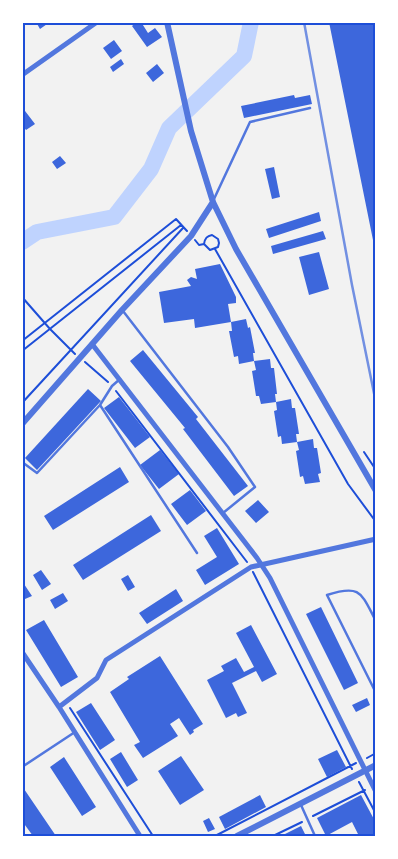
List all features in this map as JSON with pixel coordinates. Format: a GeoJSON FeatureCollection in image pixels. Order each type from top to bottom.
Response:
{"type":"FeatureCollection","features":[{"type":"Feature","properties":{"kind":"street"},"geometry":{"type":"LineString","coordinates":[[22,74],[97,22]]}},
{"type":"Feature","properties":{"kind":"street"},"geometry":{"type":"LineString","coordinates":[[167,22],[191,131],[213,202],[236,249],[376,491]]}},
{"type":"Feature","properties":{"kind":"street"},"geometry":{"type":"LineString","coordinates":[[22,424],[122,310],[191,236],[213,202]]}},
{"type":"Feature","properties":{"kind":"street"},"geometry":{"type":"LineString","coordinates":[[92,344],[223,513],[270,578],[376,792]]}},
{"type":"Feature","properties":{"kind":"street"},"geometry":{"type":"LineString","coordinates":[[59,707],[98,678],[106,660],[251,568],[261,564],[376,539]]}},
{"type":"Feature","properties":{"kind":"street"},"geometry":{"type":"LineString","coordinates":[[22,652],[140,836]]}},
{"type":"Feature","properties":{"kind":"street"},"geometry":{"type":"LineString","coordinates":[[237,836],[376,764]]}},
{"type":"Feature","properties":{"kind":"lane"},"geometry":{"type":"LineString","coordinates":[[213,202],[250,122],[310,108]]}},
{"type":"Feature","properties":{"kind":"lane"},"geometry":{"type":"LineString","coordinates":[[122,310],[228,447],[255,487],[223,513]]}},
{"type":"Feature","properties":{"kind":"lane"},"geometry":{"type":"LineString","coordinates":[[22,462],[37,473],[100,405],[112,386],[120,379]]}},
{"type":"Feature","properties":{"kind":"lane"},"geometry":{"type":"LineString","coordinates":[[100,405],[197,553]]}},
{"type":"Feature","properties":{"kind":"lane"},"geometry":{"type":"LineString","coordinates":[[376,621],[364,598],[359,593],[347,589],[327,595],[376,693]]}},
{"type":"Feature","properties":{"kind":"lane"},"geometry":{"type":"LineString","coordinates":[[22,767],[75,732]]}},
{"type":"Feature","properties":{"kind":"lane"},"geometry":{"type":"LineString","coordinates":[[300,804],[315,836]]}},
{"type":"Feature","properties":{"kind":"path"},"geometry":{"type":"LineString","coordinates":[[22,341],[176,219]]}},
{"type":"Feature","properties":{"kind":"path"},"geometry":{"type":"LineString","coordinates":[[22,351],[181,225]]}},
{"type":"Feature","properties":{"kind":"path"},"geometry":{"type":"LineString","coordinates":[[23,402],[184,228]]}},
{"type":"Feature","properties":{"kind":"path"},"geometry":{"type":"LineString","coordinates":[[212,235],[218,239],[219,243],[215,249],[210,250],[204,244],[208,236],[212,235]]}},
{"type":"Feature","properties":{"kind":"path"},"geometry":{"type":"LineString","coordinates":[[215,249],[348,484],[376,522]]}},
{"type":"Feature","properties":{"kind":"path"},"geometry":{"type":"LineString","coordinates":[[22,297],[50,329],[80,358]]}},
{"type":"Feature","properties":{"kind":"path"},"geometry":{"type":"LineString","coordinates":[[22,398],[23,402]]}},
{"type":"Feature","properties":{"kind":"path"},"geometry":{"type":"LineString","coordinates":[[364,452],[376,470]]}},
{"type":"Feature","properties":{"kind":"path"},"geometry":{"type":"LineString","coordinates":[[66,702],[153,836]]}},
{"type":"Feature","properties":{"kind":"path"},"geometry":{"type":"LineString","coordinates":[[215,836],[376,753]]}},
{"type":"Feature","properties":{"kind":"path"},"geometry":{"type":"LineString","coordinates":[[273,836],[372,786]]}},
{"type":"Feature","properties":{"kind":"building"},"geometry":{"type":"Polygon","coordinates":[[[36,22],[50,22],[40,29],[36,22]]]}},
{"type":"Feature","properties":{"kind":"building"},"geometry":{"type":"Polygon","coordinates":[[[137,22],[141,22],[148,33],[155,28],[162,37],[147,47],[132,26],[137,22]]]}},
{"type":"Feature","properties":{"kind":"building"},"geometry":{"type":"Polygon","coordinates":[[[329,22],[376,22],[376,250],[375,250],[329,22]]]}},
{"type":"Feature","properties":{"kind":"building"},"geometry":{"type":"Polygon","coordinates":[[[114,40],[122,51],[111,59],[103,48],[114,40]]]}},
{"type":"Feature","properties":{"kind":"building"},"geometry":{"type":"Polygon","coordinates":[[[121,59],[124,64],[113,72],[110,67],[121,59]]]}},
{"type":"Feature","properties":{"kind":"building"},"geometry":{"type":"Polygon","coordinates":[[[157,64],[164,73],[153,82],[146,73],[157,64]]]}},
{"type":"Feature","properties":{"kind":"building"},"geometry":{"type":"Polygon","coordinates":[[[294,95],[295,98],[310,95],[312,104],[244,118],[241,106],[294,95]]]}},
{"type":"Feature","properties":{"kind":"building"},"geometry":{"type":"Polygon","coordinates":[[[22,107],[35,124],[26,130],[22,125],[22,107]]]}},
{"type":"Feature","properties":{"kind":"building"},"geometry":{"type":"Polygon","coordinates":[[[60,156],[66,163],[57,169],[52,162],[60,156]]]}},
{"type":"Feature","properties":{"kind":"building"},"geometry":{"type":"Polygon","coordinates":[[[274,167],[280,197],[272,199],[265,169],[274,167]]]}},
{"type":"Feature","properties":{"kind":"building"},"geometry":{"type":"Polygon","coordinates":[[[319,212],[321,221],[269,238],[266,229],[319,212]]]}},
{"type":"Feature","properties":{"kind":"building"},"geometry":{"type":"Polygon","coordinates":[[[323,231],[326,239],[273,254],[271,246],[323,231]]]}},
{"type":"Feature","properties":{"kind":"building"},"geometry":{"type":"Polygon","coordinates":[[[319,252],[329,289],[309,295],[299,257],[319,252]]]}},
{"type":"Feature","properties":{"kind":"building"},"geometry":{"type":"Polygon","coordinates":[[[220,264],[236,297],[236,303],[228,304],[231,322],[195,328],[194,319],[164,323],[159,292],[191,286],[187,280],[191,277],[197,279],[195,269],[220,264]]]}},
{"type":"Feature","properties":{"kind":"building"},"geometry":{"type":"Polygon","coordinates":[[[246,319],[248,328],[250,327],[255,353],[253,353],[254,361],[239,364],[238,356],[234,357],[229,331],[232,331],[231,322],[246,319]]]}},
{"type":"Feature","properties":{"kind":"building"},"geometry":{"type":"Polygon","coordinates":[[[143,350],[198,417],[196,419],[248,486],[234,496],[183,429],[185,428],[130,361],[143,350]]]}},
{"type":"Feature","properties":{"kind":"building"},"geometry":{"type":"Polygon","coordinates":[[[270,359],[271,368],[274,368],[276,402],[261,404],[259,396],[256,396],[252,371],[256,370],[254,361],[270,359]]]}},
{"type":"Feature","properties":{"kind":"building"},"geometry":{"type":"Polygon","coordinates":[[[88,389],[101,401],[37,470],[25,458],[88,389]]]}},
{"type":"Feature","properties":{"kind":"building"},"geometry":{"type":"Polygon","coordinates":[[[119,397],[150,437],[135,448],[104,408],[119,397]]]}},
{"type":"Feature","properties":{"kind":"building"},"geometry":{"type":"Polygon","coordinates":[[[291,399],[292,408],[295,408],[299,434],[296,434],[297,442],[282,444],[281,436],[278,437],[274,411],[277,410],[276,402],[291,399]]]}},
{"type":"Feature","properties":{"kind":"building"},"geometry":{"type":"Polygon","coordinates":[[[313,439],[314,448],[317,448],[321,473],[318,474],[320,482],[305,484],[303,476],[300,477],[296,451],[299,450],[297,442],[313,439]]]}},
{"type":"Feature","properties":{"kind":"building"},"geometry":{"type":"Polygon","coordinates":[[[160,450],[179,474],[159,489],[140,465],[160,450]]]}},
{"type":"Feature","properties":{"kind":"building"},"geometry":{"type":"Polygon","coordinates":[[[120,467],[129,482],[53,530],[44,516],[120,467]]]}},
{"type":"Feature","properties":{"kind":"building"},"geometry":{"type":"Polygon","coordinates":[[[190,490],[206,511],[187,525],[171,504],[190,490]]]}},
{"type":"Feature","properties":{"kind":"building"},"geometry":{"type":"Polygon","coordinates":[[[258,500],[269,512],[256,523],[245,511],[258,500]]]}},
{"type":"Feature","properties":{"kind":"building"},"geometry":{"type":"Polygon","coordinates":[[[151,515],[161,531],[83,580],[73,565],[151,515]]]}},
{"type":"Feature","properties":{"kind":"building"},"geometry":{"type":"Polygon","coordinates":[[[217,528],[239,564],[205,585],[196,570],[217,557],[204,536],[217,528]]]}},
{"type":"Feature","properties":{"kind":"building"},"geometry":{"type":"Polygon","coordinates":[[[41,570],[51,584],[42,590],[33,575],[41,570]]]}},
{"type":"Feature","properties":{"kind":"building"},"geometry":{"type":"Polygon","coordinates":[[[128,575],[135,587],[128,591],[121,579],[128,575]]]}},
{"type":"Feature","properties":{"kind":"building"},"geometry":{"type":"Polygon","coordinates":[[[22,581],[32,596],[25,599],[22,598],[22,581]]]}},
{"type":"Feature","properties":{"kind":"building"},"geometry":{"type":"Polygon","coordinates":[[[176,589],[183,601],[147,624],[139,613],[176,589]]]}},
{"type":"Feature","properties":{"kind":"building"},"geometry":{"type":"Polygon","coordinates":[[[63,593],[68,601],[55,609],[50,600],[63,593]]]}},
{"type":"Feature","properties":{"kind":"building"},"geometry":{"type":"Polygon","coordinates":[[[321,607],[358,683],[344,690],[306,614],[321,607]]]}},
{"type":"Feature","properties":{"kind":"building"},"geometry":{"type":"Polygon","coordinates":[[[44,620],[78,677],[61,687],[26,630],[44,620]]]}},
{"type":"Feature","properties":{"kind":"building"},"geometry":{"type":"Polygon","coordinates":[[[251,625],[277,674],[262,682],[256,671],[232,683],[247,713],[238,717],[236,713],[226,718],[207,680],[224,671],[221,666],[236,658],[244,672],[254,667],[236,633],[251,625]]]}},
{"type":"Feature","properties":{"kind":"building"},"geometry":{"type":"Polygon","coordinates":[[[160,656],[203,724],[193,730],[194,732],[190,735],[179,718],[170,724],[178,736],[143,758],[134,745],[140,742],[110,692],[129,679],[127,677],[160,656]]]}},
{"type":"Feature","properties":{"kind":"building"},"geometry":{"type":"Polygon","coordinates":[[[367,698],[370,705],[356,712],[352,705],[367,698]]]}},
{"type":"Feature","properties":{"kind":"building"},"geometry":{"type":"Polygon","coordinates":[[[91,703],[115,740],[100,750],[76,712],[91,703]]]}},
{"type":"Feature","properties":{"kind":"building"},"geometry":{"type":"Polygon","coordinates":[[[337,750],[346,767],[327,777],[318,759],[337,750]]]}},
{"type":"Feature","properties":{"kind":"building"},"geometry":{"type":"Polygon","coordinates":[[[121,752],[138,780],[127,787],[110,759],[121,752]]]}},
{"type":"Feature","properties":{"kind":"building"},"geometry":{"type":"Polygon","coordinates":[[[181,756],[204,790],[180,805],[158,771],[181,756]]]}},
{"type":"Feature","properties":{"kind":"building"},"geometry":{"type":"Polygon","coordinates":[[[64,757],[96,807],[82,816],[50,767],[64,757]]]}},
{"type":"Feature","properties":{"kind":"building"},"geometry":{"type":"Polygon","coordinates":[[[22,786],[56,836],[33,836],[22,821],[22,786]]]}},
{"type":"Feature","properties":{"kind":"building"},"geometry":{"type":"Polygon","coordinates":[[[260,795],[266,807],[225,829],[219,817],[260,795]]]}},
{"type":"Feature","properties":{"kind":"building"},"geometry":{"type":"Polygon","coordinates":[[[361,795],[376,823],[376,836],[359,836],[352,822],[326,836],[317,818],[361,795]]]}},
{"type":"Feature","properties":{"kind":"building"},"geometry":{"type":"Polygon","coordinates":[[[209,818],[215,829],[208,832],[203,821],[209,818]]]}},
{"type":"Feature","properties":{"kind":"building"},"geometry":{"type":"Polygon","coordinates":[[[301,826],[306,836],[281,836],[301,826]]]}},
{"type":"Feature","properties":{"kind":"waterway"},"geometry":{"type":"LineString","coordinates":[[22,242],[37,232],[114,217],[151,169],[169,128],[244,56],[251,22]]}},
{"type":"Feature","properties":{"kind":"railway"},"geometry":{"type":"LineString","coordinates":[[304,22],[352,285],[376,403]]}}]}
